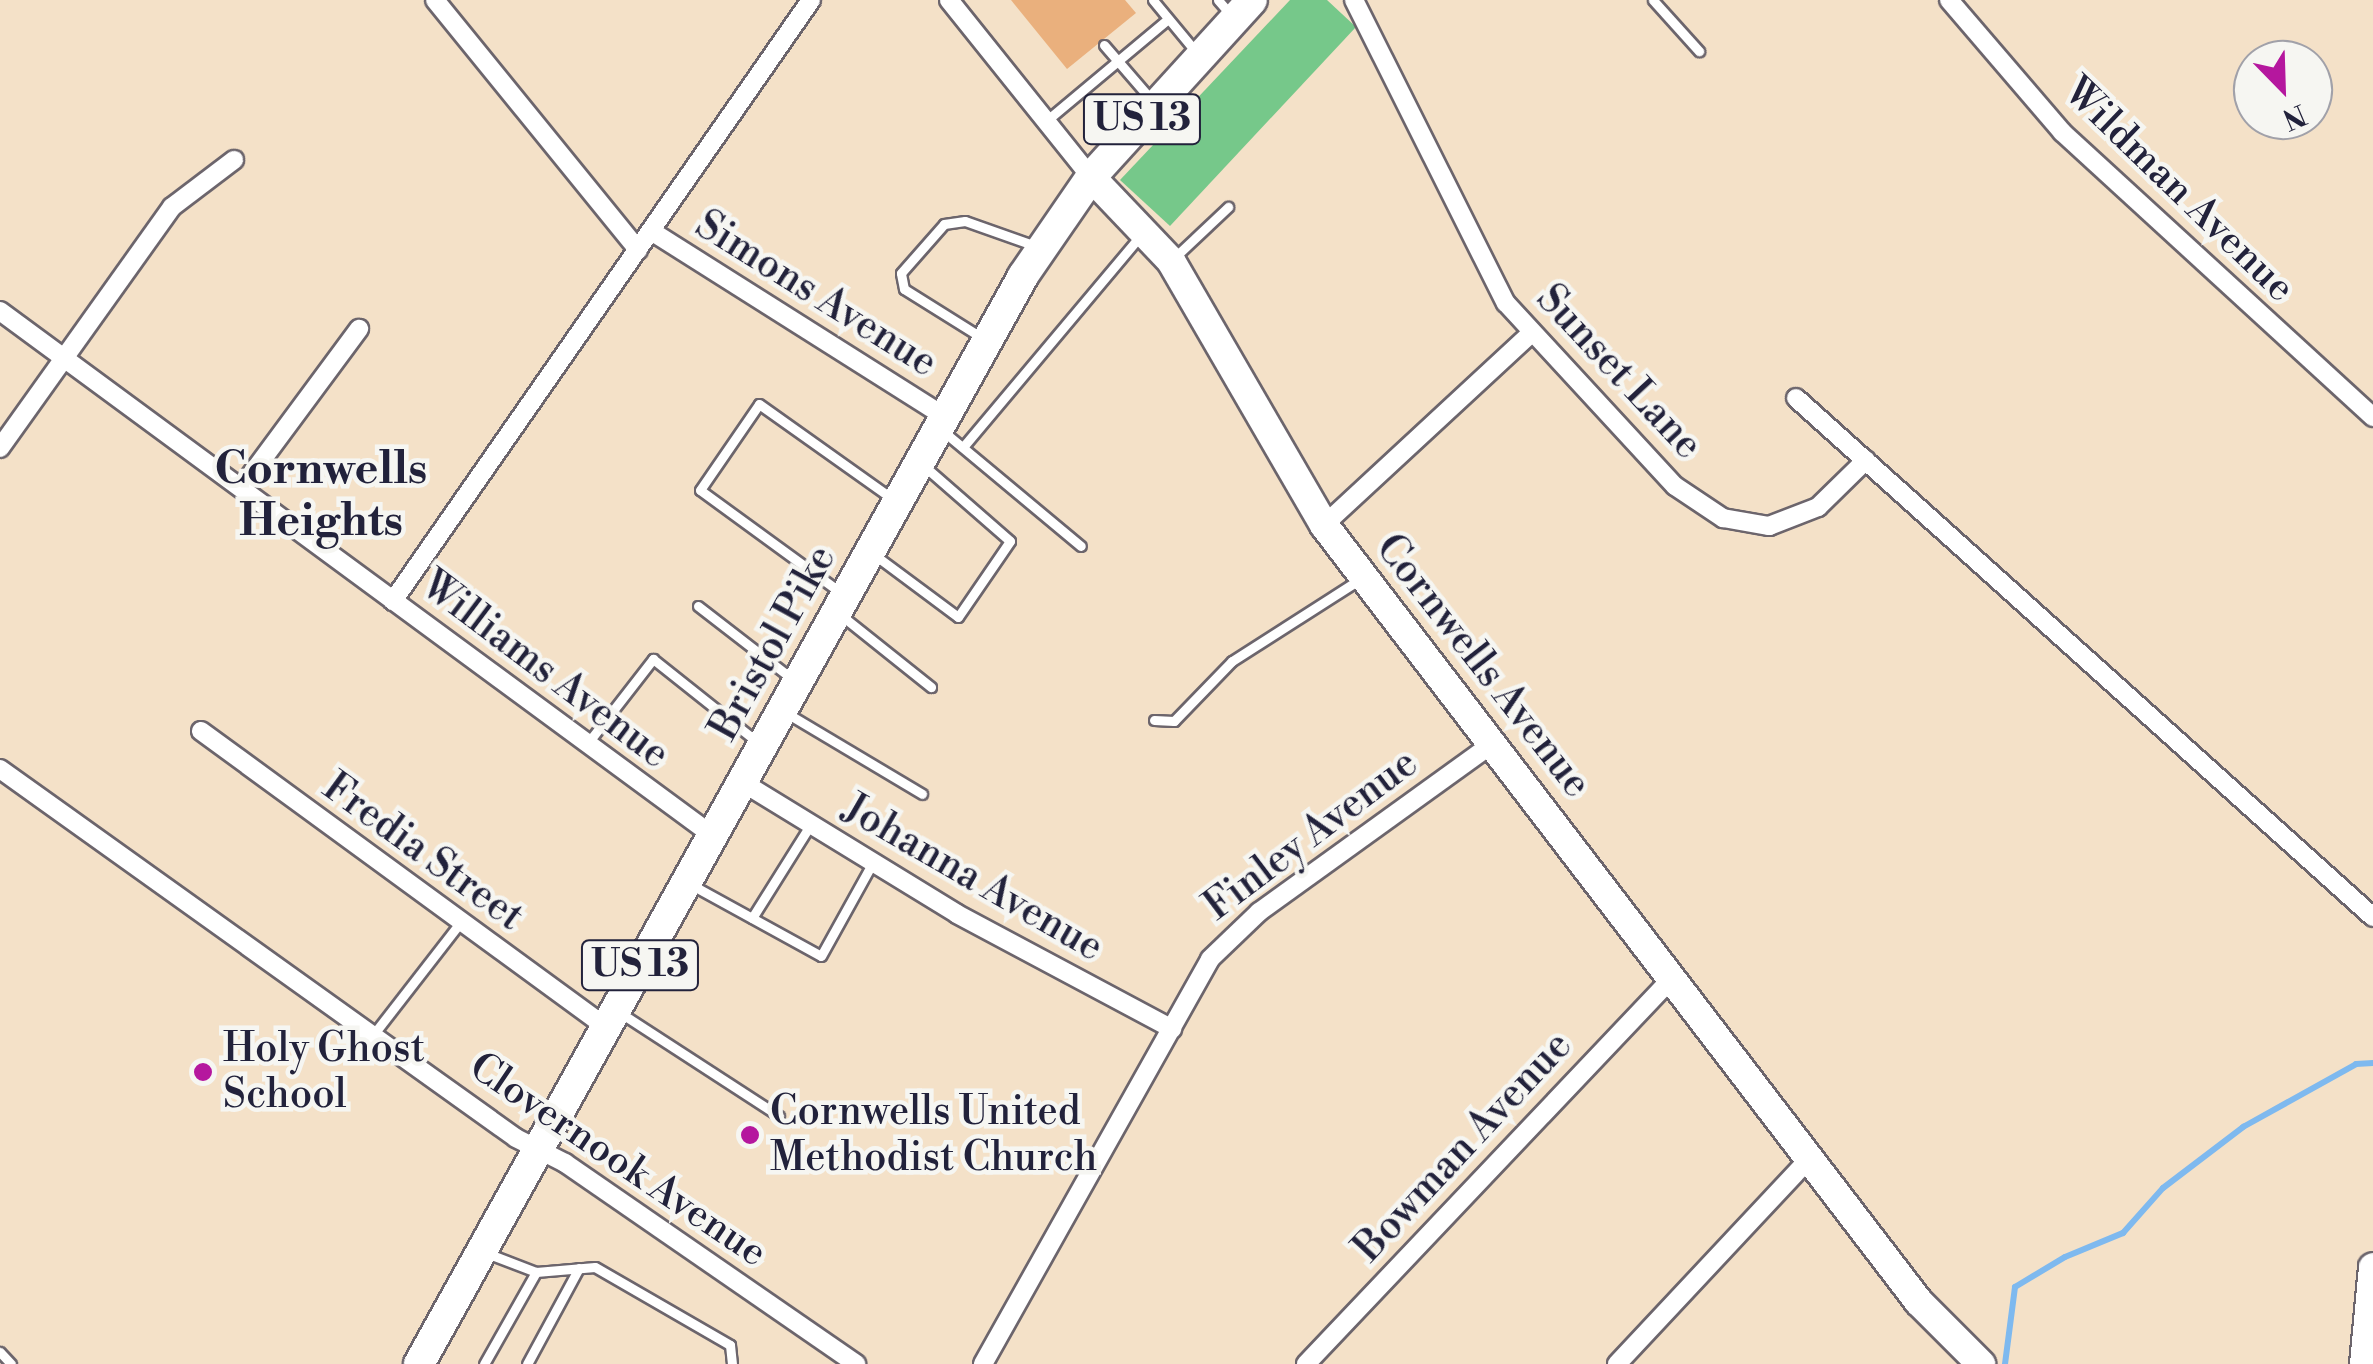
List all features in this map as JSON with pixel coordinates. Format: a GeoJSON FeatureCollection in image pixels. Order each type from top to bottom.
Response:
{"type":"FeatureCollection","features":[{"type":"Feature","properties":{"kind":"main road","name":"Bristol Pike"},"geometry":{"type":"LineString","coordinates":[[419,1364],[986,340],[1041,248],[1091,177],[1200,56],[1235,6]]}},
{"type":"Feature","properties":{"kind":"street","name":"Simons Avenue"},"geometry":{"type":"LineString","coordinates":[[435,0],[638,250]]}},
{"type":"Feature","properties":{"kind":"street"},"geometry":{"type":"LineString","coordinates":[[393,601],[811,0]]}},
{"type":"Feature","properties":{"kind":"street","name":"Cornwells Avenue"},"geometry":{"type":"LineString","coordinates":[[949,0],[1091,177],[1146,229],[1171,261],[1324,525],[1919,1302],[1981,1364]]}},
{"type":"Feature","properties":{"kind":"street","name":"Sunset Lane"},"geometry":{"type":"LineString","coordinates":[[1354,0],[1506,303],[1530,334],[1675,486],[1723,518],[1760,527],[1792,520],[1818,508],[1866,460]]}},
{"type":"Feature","properties":{"kind":"street","name":"Wildman Avenue"},"geometry":{"type":"LineString","coordinates":[[1949,0],[2062,132],[2373,417]]}},
{"type":"Feature","properties":{"kind":"street"},"geometry":{"type":"LineString","coordinates":[[0,448],[61,356],[172,207],[234,160]]}},
{"type":"Feature","properties":{"kind":"street","name":"Simons Avenue"},"geometry":{"type":"LineString","coordinates":[[651,231],[941,422]]}},
{"type":"Feature","properties":{"kind":"street","name":"Williams Avenue"},"geometry":{"type":"LineString","coordinates":[[0,311],[242,486],[585,746],[712,835]]}},
{"type":"Feature","properties":{"kind":"street"},"geometry":{"type":"LineString","coordinates":[[242,486],[359,329]]}},
{"type":"Feature","properties":{"kind":"street"},"geometry":{"type":"LineString","coordinates":[[1324,525],[1530,334]]}},
{"type":"Feature","properties":{"kind":"street"},"geometry":{"type":"LineString","coordinates":[[1796,398],[2373,918]]}},
{"type":"Feature","properties":{"kind":"street","name":"Fredia Street"},"geometry":{"type":"LineString","coordinates":[[200,730],[460,922],[611,1018]]}},
{"type":"Feature","properties":{"kind":"street","name":"Finley Avenue"},"geometry":{"type":"LineString","coordinates":[[983,1364],[1226,940],[1492,744]]}},
{"type":"Feature","properties":{"kind":"street","name":"Clovernook Avenue"},"geometry":{"type":"LineString","coordinates":[[0,769],[373,1036],[856,1364]]}},
{"type":"Feature","properties":{"kind":"street","name":"Johanna Avenue"},"geometry":{"type":"LineString","coordinates":[[742,782],[873,862],[1172,1029]]}},
{"type":"Feature","properties":{"kind":"street","name":"Bowman Avenue"},"geometry":{"type":"LineString","coordinates":[[1306,1364],[1672,978]]}},
{"type":"Feature","properties":{"kind":"street"},"geometry":{"type":"LineString","coordinates":[[1617,1364],[1809,1159]]}},
{"type":"Feature","properties":{"kind":"street"},"geometry":{"type":"LineString","coordinates":[[2364,1364],[2373,1268]]}},
{"type":"Feature","properties":{"kind":"lane"},"geometry":{"type":"LineString","coordinates":[[1153,0],[1200,56]]}},
{"type":"Feature","properties":{"kind":"lane"},"geometry":{"type":"LineString","coordinates":[[1652,0],[1698,52]]}},
{"type":"Feature","properties":{"kind":"lane"},"geometry":{"type":"LineString","coordinates":[[1046,121],[1168,19]]}},
{"type":"Feature","properties":{"kind":"lane"},"geometry":{"type":"LineString","coordinates":[[1104,44],[1156,105]]}},
{"type":"Feature","properties":{"kind":"lane"},"geometry":{"type":"LineString","coordinates":[[1171,261],[1228,206]]}},
{"type":"Feature","properties":{"kind":"lane"},"geometry":{"type":"LineString","coordinates":[[986,340],[904,289],[901,273],[933,231],[954,222],[1005,232],[1041,248]]}},
{"type":"Feature","properties":{"kind":"lane"},"geometry":{"type":"LineString","coordinates":[[963,448],[1146,229]]}},
{"type":"Feature","properties":{"kind":"lane"},"geometry":{"type":"LineString","coordinates":[[897,502],[759,404],[700,490],[841,603],[931,687]]}},
{"type":"Feature","properties":{"kind":"lane"},"geometry":{"type":"LineString","coordinates":[[941,422],[963,448],[1081,546]]}},
{"type":"Feature","properties":{"kind":"lane"},"geometry":{"type":"LineString","coordinates":[[870,551],[958,617],[1010,541],[920,462]]}},
{"type":"Feature","properties":{"kind":"lane"},"geometry":{"type":"LineString","coordinates":[[1154,720],[1174,721],[1232,662],[1364,576]]}},
{"type":"Feature","properties":{"kind":"lane"},"geometry":{"type":"LineString","coordinates":[[698,606],[797,682]]}},
{"type":"Feature","properties":{"kind":"lane"},"geometry":{"type":"LineString","coordinates":[[585,746],[653,659],[762,746]]}},
{"type":"Feature","properties":{"kind":"lane"},"geometry":{"type":"LineString","coordinates":[[782,710],[922,794]]}},
{"type":"Feature","properties":{"kind":"lane"},"geometry":{"type":"LineString","coordinates":[[752,918],[812,824]]}},
{"type":"Feature","properties":{"kind":"lane"},"geometry":{"type":"LineString","coordinates":[[686,882],[821,956],[873,862]]}},
{"type":"Feature","properties":{"kind":"lane"},"geometry":{"type":"LineString","coordinates":[[373,1036],[460,922]]}},
{"type":"Feature","properties":{"kind":"lane"},"geometry":{"type":"LineString","coordinates":[[611,1018],[779,1116]]}},
{"type":"Feature","properties":{"kind":"lane"},"geometry":{"type":"LineString","coordinates":[[482,1251],[536,1272],[595,1267],[730,1346],[732,1364]]}},
{"type":"Feature","properties":{"kind":"lane"},"geometry":{"type":"LineString","coordinates":[[526,1364],[578,1268]]}},
{"type":"Feature","properties":{"kind":"lane"},"geometry":{"type":"LineString","coordinates":[[484,1364],[536,1272]]}},
{"type":"Feature","properties":{"kind":"lane"},"geometry":{"type":"LineString","coordinates":[[0,1352],[11,1364]]}},
{"type":"Feature","properties":{"kind":"green space"},"geometry":{"type":"Polygon","coordinates":[[[1290,0],[1327,0],[1356,27],[1170,226],[1120,180],[1290,0]]]}},
{"type":"Feature","properties":{"kind":"building"},"geometry":{"type":"Polygon","coordinates":[[[1011,0],[1125,0],[1136,13],[1067,69],[1011,0]]]}},
{"type":"Feature","properties":{"kind":"waterway"},"geometry":{"type":"LineString","coordinates":[[2005,1364],[2015,1287],[2065,1257],[2123,1233],[2163,1188],[2243,1127],[2356,1064],[2373,1063]]}},
{"type":"Feature","properties":{"kind":"place","name":"Holy Ghost School"},"geometry":{"type":"Point","coordinates":[203,1072]}},
{"type":"Feature","properties":{"kind":"place","name":"Cornwells United Methodist Church"},"geometry":{"type":"Point","coordinates":[750,1135]}},
{"type":"Feature","properties":{"kind":"district","name":"Cornwells Heights"},"geometry":{"type":"Point","coordinates":[321,496]}}]}
